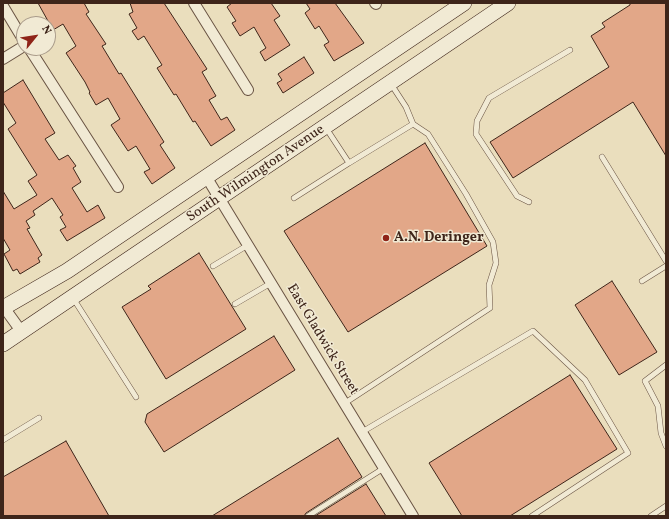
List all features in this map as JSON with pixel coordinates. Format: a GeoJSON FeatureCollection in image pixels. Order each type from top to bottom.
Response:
{"type":"FeatureCollection","features":[{"type":"Feature","properties":{"kind":"main road","name":"South Wilmington Avenue"},"geometry":{"type":"LineString","coordinates":[[3,307],[67,272],[464,3]]}},
{"type":"Feature","properties":{"kind":"main road","name":"South Wilmington Avenue"},"geometry":{"type":"LineString","coordinates":[[3,344],[220,199],[508,3]]}},
{"type":"Feature","properties":{"kind":"street"},"geometry":{"type":"LineString","coordinates":[[194,3],[248,90]]}},
{"type":"Feature","properties":{"kind":"street"},"geometry":{"type":"LineString","coordinates":[[3,6],[16,28]]}},
{"type":"Feature","properties":{"kind":"street"},"geometry":{"type":"LineString","coordinates":[[3,59],[16,51]]}},
{"type":"Feature","properties":{"kind":"street"},"geometry":{"type":"LineString","coordinates":[[34,56],[118,187]]}},
{"type":"Feature","properties":{"kind":"street","name":"East Gladwick Street"},"geometry":{"type":"LineString","coordinates":[[207,178],[413,516]]}},
{"type":"Feature","properties":{"kind":"street"},"geometry":{"type":"LineString","coordinates":[[3,307],[21,331]]}},
{"type":"Feature","properties":{"kind":"lane"},"geometry":{"type":"LineString","coordinates":[[529,202],[516,196],[476,134],[478,121],[490,98],[570,50]]}},
{"type":"Feature","properties":{"kind":"lane"},"geometry":{"type":"LineString","coordinates":[[345,403],[490,308],[489,285],[496,263],[494,242],[428,134],[413,124],[406,107],[390,84]]}},
{"type":"Feature","properties":{"kind":"lane"},"geometry":{"type":"LineString","coordinates":[[294,198],[413,124]]}},
{"type":"Feature","properties":{"kind":"lane"},"geometry":{"type":"LineString","coordinates":[[325,128],[349,164]]}},
{"type":"Feature","properties":{"kind":"lane"},"geometry":{"type":"LineString","coordinates":[[602,156],[666,261]]}},
{"type":"Feature","properties":{"kind":"lane"},"geometry":{"type":"LineString","coordinates":[[213,266],[248,245]]}},
{"type":"Feature","properties":{"kind":"lane"},"geometry":{"type":"LineString","coordinates":[[642,281],[666,266]]}},
{"type":"Feature","properties":{"kind":"lane"},"geometry":{"type":"LineString","coordinates":[[236,304],[271,283]]}},
{"type":"Feature","properties":{"kind":"lane"},"geometry":{"type":"LineString","coordinates":[[72,297],[136,397]]}},
{"type":"Feature","properties":{"kind":"lane"},"geometry":{"type":"LineString","coordinates":[[362,432],[533,331],[585,380],[628,453],[532,516]]}},
{"type":"Feature","properties":{"kind":"lane"},"geometry":{"type":"LineString","coordinates":[[666,365],[645,381],[658,406],[661,433],[666,446]]}},
{"type":"Feature","properties":{"kind":"lane"},"geometry":{"type":"LineString","coordinates":[[3,440],[39,418]]}},
{"type":"Feature","properties":{"kind":"lane"},"geometry":{"type":"LineString","coordinates":[[308,516],[384,468]]}},
{"type":"Feature","properties":{"kind":"lane"},"geometry":{"type":"LineString","coordinates":[[651,516],[666,506]]}},
{"type":"Feature","properties":{"kind":"building"},"geometry":{"type":"Polygon","coordinates":[[[38,3],[84,3],[89,12],[86,14],[106,44],[102,46],[119,74],[121,73],[164,142],[160,145],[175,168],[152,184],[144,172],[150,169],[136,146],[128,151],[111,125],[120,119],[108,98],[96,105],[85,82],[66,53],[76,46],[63,24],[56,28],[56,16],[45,16],[38,3]]]}},
{"type":"Feature","properties":{"kind":"building"},"geometry":{"type":"Polygon","coordinates":[[[130,3],[164,3],[207,69],[202,72],[216,96],[209,100],[221,120],[227,117],[235,130],[211,146],[195,121],[193,122],[176,94],[174,95],[157,68],[162,65],[144,36],[138,40],[132,31],[137,28],[129,14],[133,12],[130,3]]]}},
{"type":"Feature","properties":{"kind":"building"},"geometry":{"type":"Polygon","coordinates":[[[232,3],[271,3],[280,16],[274,20],[290,45],[265,61],[260,52],[266,48],[254,27],[240,36],[232,23],[236,21],[227,7],[232,3]]]}},
{"type":"Feature","properties":{"kind":"building"},"geometry":{"type":"Polygon","coordinates":[[[306,3],[335,3],[364,43],[334,61],[324,45],[329,42],[319,26],[315,29],[305,13],[310,9],[306,3]]]}},
{"type":"Feature","properties":{"kind":"building"},"geometry":{"type":"Polygon","coordinates":[[[630,3],[666,3],[666,156],[633,102],[513,178],[490,142],[609,67],[591,36],[605,27],[602,23],[630,5],[630,3]]]}},
{"type":"Feature","properties":{"kind":"building"},"geometry":{"type":"Polygon","coordinates":[[[304,57],[314,73],[283,93],[277,83],[282,80],[278,74],[304,57]]]}},
{"type":"Feature","properties":{"kind":"building"},"geometry":{"type":"Polygon","coordinates":[[[23,80],[55,133],[45,139],[59,160],[68,155],[76,166],[73,168],[81,182],[72,188],[87,212],[98,205],[105,218],[67,241],[60,230],[66,227],[60,217],[63,215],[52,198],[33,211],[35,215],[26,221],[30,228],[27,229],[42,255],[38,258],[40,262],[20,274],[17,269],[13,271],[4,254],[10,250],[3,238],[3,191],[14,209],[37,195],[28,181],[37,175],[8,129],[16,123],[3,102],[3,93],[23,80]]]}},
{"type":"Feature","properties":{"kind":"building","name":"A.N. Deringer"},"geometry":{"type":"Polygon","coordinates":[[[425,143],[487,246],[348,332],[284,231],[425,143]]]}},
{"type":"Feature","properties":{"kind":"building"},"geometry":{"type":"Polygon","coordinates":[[[199,253],[246,329],[166,379],[122,307],[151,289],[148,286],[199,253]]]}},
{"type":"Feature","properties":{"kind":"building"},"geometry":{"type":"Polygon","coordinates":[[[612,281],[657,352],[619,375],[575,305],[612,281]]]}},
{"type":"Feature","properties":{"kind":"building"},"geometry":{"type":"Polygon","coordinates":[[[274,336],[295,370],[164,452],[145,422],[147,414],[274,336]]]}},
{"type":"Feature","properties":{"kind":"building"},"geometry":{"type":"Polygon","coordinates":[[[570,375],[617,449],[510,516],[462,516],[429,463],[570,375]]]}},
{"type":"Feature","properties":{"kind":"building"},"geometry":{"type":"Polygon","coordinates":[[[338,438],[362,477],[306,513],[304,516],[212,516],[338,438]]]}},
{"type":"Feature","properties":{"kind":"building"},"geometry":{"type":"Polygon","coordinates":[[[66,441],[109,516],[3,516],[3,477],[66,441]]]}},
{"type":"Feature","properties":{"kind":"building"},"geometry":{"type":"Polygon","coordinates":[[[366,484],[386,516],[315,516],[366,484]]]}},
{"type":"Feature","properties":{"kind":"place","name":"A.N. Deringer"},"geometry":{"type":"Point","coordinates":[386,238]}}]}
